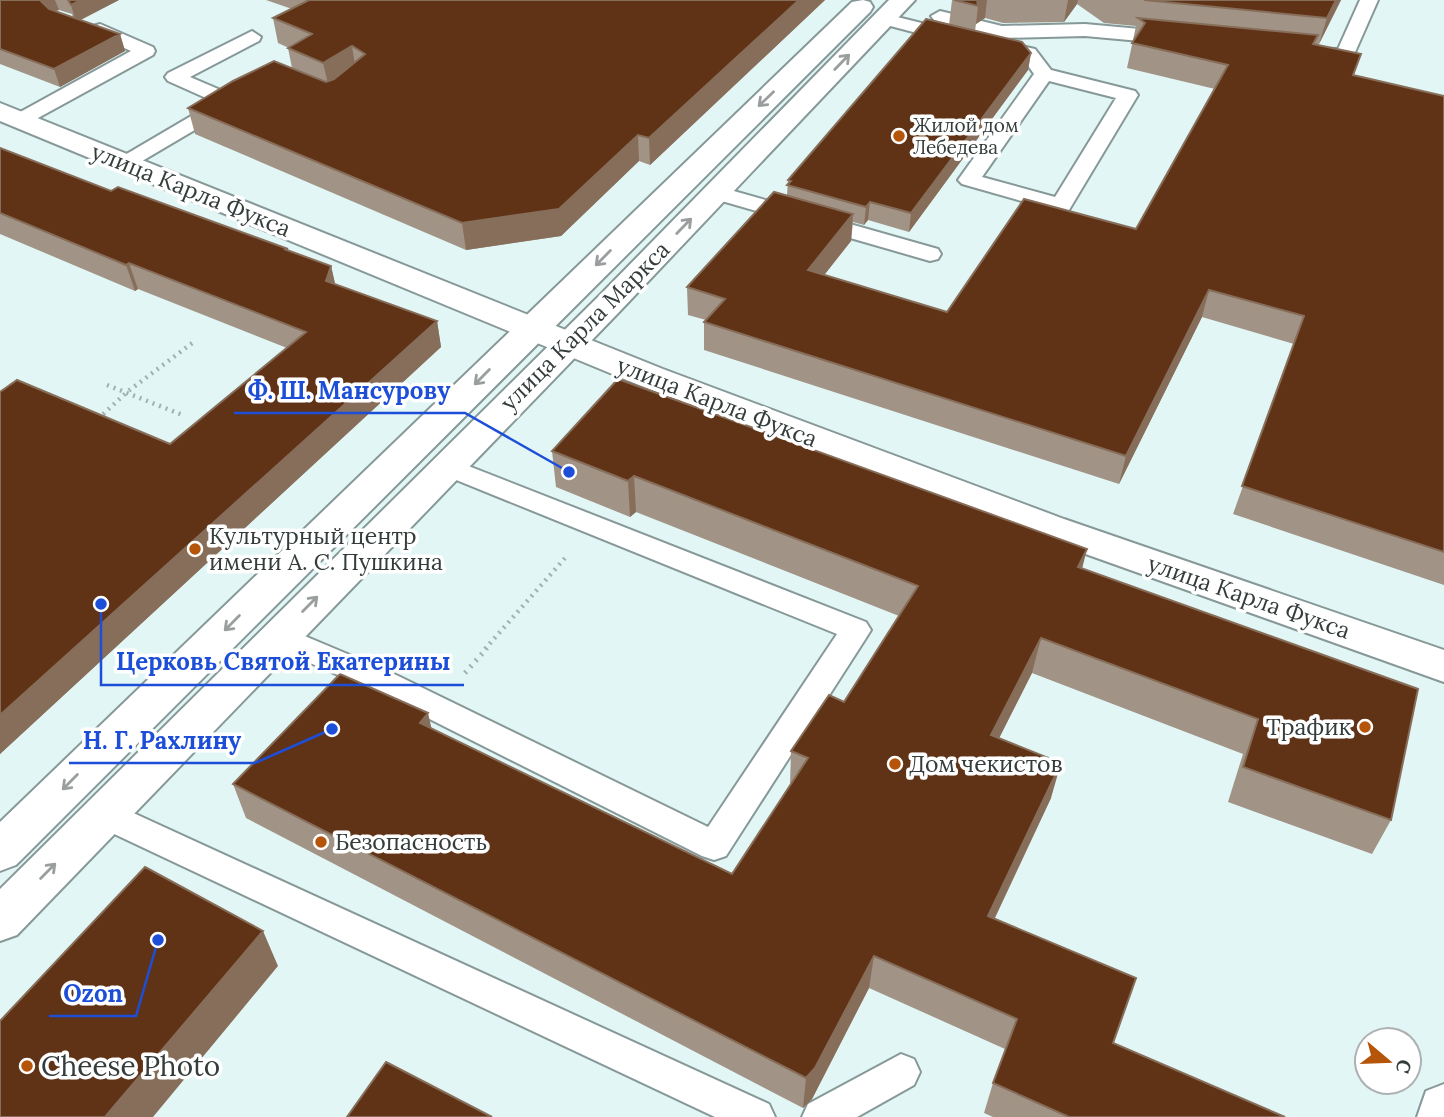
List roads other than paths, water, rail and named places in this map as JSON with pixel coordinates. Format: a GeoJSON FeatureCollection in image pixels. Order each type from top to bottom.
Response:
{"type":"FeatureCollection","features":[{"type":"Feature","properties":{"kind":"main road","name":"улица Карла Маркса"},"geometry":{"type":"LineString","coordinates":[[0,920],[716,192],[888,7]]}},
{"type":"Feature","properties":{"kind":"main road","name":"улица Карла Маркса"},"geometry":{"type":"LineString","coordinates":[[0,851],[530,329],[888,7]]}},
{"type":"Feature","properties":{"kind":"main road","name":"улица Карла Фукса"},"geometry":{"type":"LineString","coordinates":[[10,115],[568,344],[1051,528],[1444,666]]}},
{"type":"Feature","properties":{"kind":"main road"},"geometry":{"type":"LineString","coordinates":[[1443,1117],[1444,1108]]}},
{"type":"Feature","properties":{"kind":"lane"},"geometry":{"type":"LineString","coordinates":[[1290,50],[1345,55],[1369,0]]}},
{"type":"Feature","properties":{"kind":"lane"},"geometry":{"type":"LineString","coordinates":[[888,7],[954,19],[1002,32],[1085,30],[1194,40]]}},
{"type":"Feature","properties":{"kind":"lane"},"geometry":{"type":"LineString","coordinates":[[888,7],[1028,53],[1044,74],[1128,94],[1061,205],[969,180],[1044,74]]}},
{"type":"Feature","properties":{"kind":"lane"},"geometry":{"type":"LineString","coordinates":[[10,115],[146,51],[100,30]]}},
{"type":"Feature","properties":{"kind":"lane"},"geometry":{"type":"LineString","coordinates":[[125,163],[236,98],[175,77],[252,37]]}},
{"type":"Feature","properties":{"kind":"lane"},"geometry":{"type":"LineString","coordinates":[[716,192],[930,254]]}},
{"type":"Feature","properties":{"kind":"lane"},"geometry":{"type":"LineString","coordinates":[[278,637],[377,679],[714,846],[856,630],[448,467]]}},
{"type":"Feature","properties":{"kind":"lane"},"geometry":{"type":"LineString","coordinates":[[105,814],[757,1117]]}},
{"type":"Feature","properties":{"kind":"lane"},"geometry":{"type":"LineString","coordinates":[[821,1117],[901,1072]]}},
{"type":"Feature","properties":{"kind":"place","name":"Жилой дом Лебедева"},"geometry":{"type":"Point","coordinates":[899,136]}},
{"type":"Feature","properties":{"kind":"place","name":"Ф. Ш. Мансурову"},"geometry":{"type":"Point","coordinates":[569,472]}},
{"type":"Feature","properties":{"kind":"place","name":"Культурный центр имени А. С. Пушкина"},"geometry":{"type":"Point","coordinates":[195,549]}},
{"type":"Feature","properties":{"kind":"place","name":"Церковь Святой Екатерины"},"geometry":{"type":"Point","coordinates":[101,604]}},
{"type":"Feature","properties":{"kind":"place","name":"Трафик"},"geometry":{"type":"Point","coordinates":[1365,727]}},
{"type":"Feature","properties":{"kind":"place","name":"Н. Г. Рахлину"},"geometry":{"type":"Point","coordinates":[332,729]}},
{"type":"Feature","properties":{"kind":"place","name":"Дом чекистов"},"geometry":{"type":"Point","coordinates":[895,764]}},
{"type":"Feature","properties":{"kind":"place","name":"Безопасность"},"geometry":{"type":"Point","coordinates":[321,842]}},
{"type":"Feature","properties":{"kind":"place","name":"Ozon"},"geometry":{"type":"Point","coordinates":[158,940]}},
{"type":"Feature","properties":{"kind":"place","name":"Cheese Photo"},"geometry":{"type":"Point","coordinates":[27,1066]}}]}
